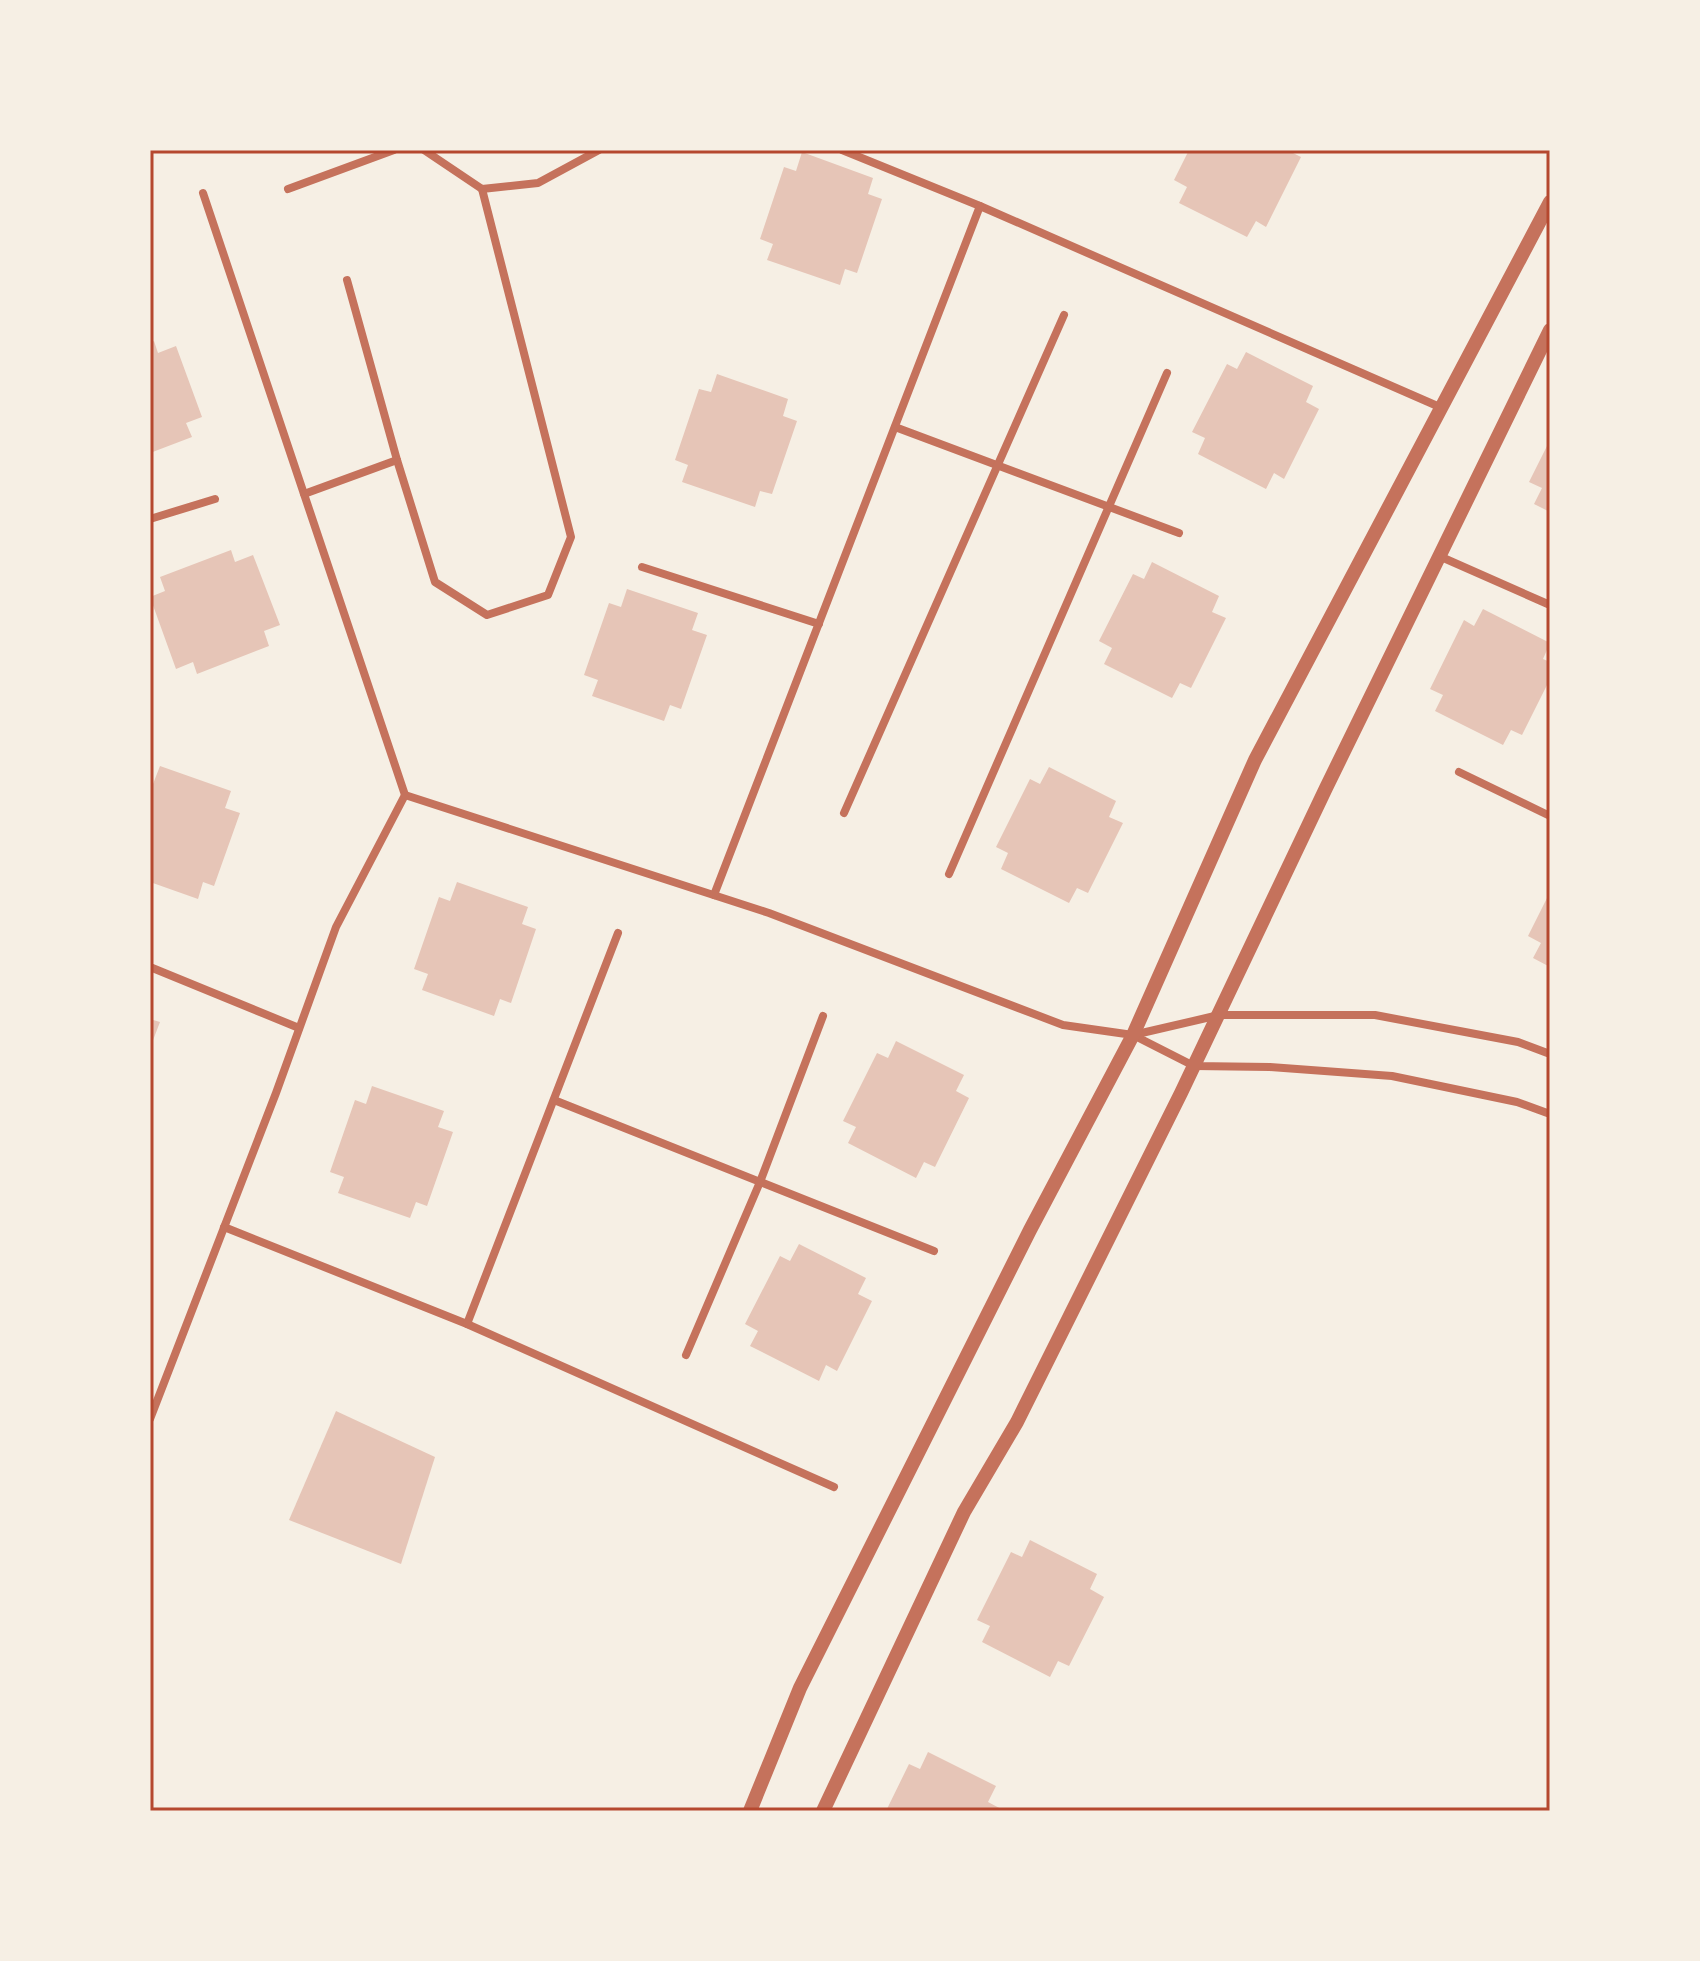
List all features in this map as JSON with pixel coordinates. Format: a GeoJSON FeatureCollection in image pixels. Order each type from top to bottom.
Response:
{"type":"FeatureCollection","features":[{"type":"Feature","properties":{"kind":"street"},"geometry":{"type":"LineString","coordinates":[[288,189],[394,150]]}},
{"type":"Feature","properties":{"kind":"street"},"geometry":{"type":"LineString","coordinates":[[424,150],[482,189],[538,183],[599,150]]}},
{"type":"Feature","properties":{"kind":"street"},"geometry":{"type":"LineString","coordinates":[[842,150],[980,206],[1442,408]]}},
{"type":"Feature","properties":{"kind":"street"},"geometry":{"type":"LineString","coordinates":[[347,280],[435,582],[487,615],[548,595],[571,537],[482,189]]}},
{"type":"Feature","properties":{"kind":"street"},"geometry":{"type":"LineString","coordinates":[[150,1419],[336,927],[405,795],[203,193]]}},
{"type":"Feature","properties":{"kind":"street"},"geometry":{"type":"LineString","coordinates":[[750,1811],[800,1688],[1030,1230],[1133,1035],[1255,760],[1550,202]]}},
{"type":"Feature","properties":{"kind":"street"},"geometry":{"type":"LineString","coordinates":[[714,895],[980,206]]}},
{"type":"Feature","properties":{"kind":"street"},"geometry":{"type":"LineString","coordinates":[[844,813],[1064,315]]}},
{"type":"Feature","properties":{"kind":"street"},"geometry":{"type":"LineString","coordinates":[[823,1811],[964,1512],[1017,1422],[1194,1066],[1550,330]]}},
{"type":"Feature","properties":{"kind":"street"},"geometry":{"type":"LineString","coordinates":[[949,874],[1167,373]]}},
{"type":"Feature","properties":{"kind":"street"},"geometry":{"type":"LineString","coordinates":[[895,427],[1179,533]]}},
{"type":"Feature","properties":{"kind":"street"},"geometry":{"type":"LineString","coordinates":[[304,494],[397,460]]}},
{"type":"Feature","properties":{"kind":"street"},"geometry":{"type":"LineString","coordinates":[[150,519],[215,499]]}},
{"type":"Feature","properties":{"kind":"street"},"geometry":{"type":"LineString","coordinates":[[1439,556],[1550,605]]}},
{"type":"Feature","properties":{"kind":"street"},"geometry":{"type":"LineString","coordinates":[[642,567],[819,624]]}},
{"type":"Feature","properties":{"kind":"street"},"geometry":{"type":"LineString","coordinates":[[1459,772],[1550,816]]}},
{"type":"Feature","properties":{"kind":"street"},"geometry":{"type":"LineString","coordinates":[[405,795],[769,913],[1063,1025],[1133,1035],[1194,1066],[1270,1067],[1392,1076],[1517,1102],[1550,1114]]}},
{"type":"Feature","properties":{"kind":"street"},"geometry":{"type":"LineString","coordinates":[[467,1324],[618,933]]}},
{"type":"Feature","properties":{"kind":"street"},"geometry":{"type":"LineString","coordinates":[[150,967],[299,1028]]}},
{"type":"Feature","properties":{"kind":"street"},"geometry":{"type":"LineString","coordinates":[[1133,1035],[1219,1015],[1375,1015],[1518,1042],[1550,1054]]}},
{"type":"Feature","properties":{"kind":"street"},"geometry":{"type":"LineString","coordinates":[[686,1355],[760,1182],[823,1016]]}},
{"type":"Feature","properties":{"kind":"street"},"geometry":{"type":"LineString","coordinates":[[554,1100],[934,1251]]}},
{"type":"Feature","properties":{"kind":"street"},"geometry":{"type":"LineString","coordinates":[[224,1227],[467,1324],[834,1487]]}},
{"type":"Feature","properties":{"kind":"building"},"geometry":{"type":"Polygon","coordinates":[[[1189,150],[1287,150],[1301,157],[1266,227],[1256,221],[1247,237],[1179,203],[1187,187],[1174,180],[1189,150]]]}},
{"type":"Feature","properties":{"kind":"building"},"geometry":{"type":"Polygon","coordinates":[[[802,152],[873,178],[868,194],[882,199],[857,273],[845,269],[840,285],[767,260],[773,244],[760,239],[784,167],[796,171],[802,152]]]}},
{"type":"Feature","properties":{"kind":"building"},"geometry":{"type":"Polygon","coordinates":[[[154,341],[158,353],[176,346],[202,417],[186,423],[192,437],[150,453],[150,343],[154,341]]]}},
{"type":"Feature","properties":{"kind":"building"},"geometry":{"type":"Polygon","coordinates":[[[1246,352],[1313,386],[1306,402],[1319,409],[1284,479],[1274,473],[1266,489],[1198,454],[1205,438],[1192,432],[1227,364],[1237,369],[1246,352]]]}},
{"type":"Feature","properties":{"kind":"building"},"geometry":{"type":"Polygon","coordinates":[[[717,374],[788,399],[783,416],[797,421],[772,494],[760,491],[755,507],[682,482],[688,465],[675,460],[699,389],[711,392],[717,374]]]}},
{"type":"Feature","properties":{"kind":"building"},"geometry":{"type":"Polygon","coordinates":[[[1550,440],[1550,512],[1534,504],[1542,488],[1529,482],[1550,440]]]}},
{"type":"Feature","properties":{"kind":"building"},"geometry":{"type":"Polygon","coordinates":[[[231,550],[235,562],[253,555],[280,625],[264,631],[269,646],[197,674],[193,662],[176,669],[150,597],[165,591],[160,577],[231,550]]]}},
{"type":"Feature","properties":{"kind":"building"},"geometry":{"type":"Polygon","coordinates":[[[1152,562],[1219,596],[1212,612],[1226,618],[1191,688],[1180,683],[1172,698],[1104,664],[1112,648],[1099,641],[1133,574],[1144,579],[1152,562]]]}},
{"type":"Feature","properties":{"kind":"building"},"geometry":{"type":"Polygon","coordinates":[[[627,589],[698,613],[692,630],[707,635],[681,709],[670,705],[664,721],[592,696],[598,680],[584,675],[609,603],[621,607],[627,589]]]}},
{"type":"Feature","properties":{"kind":"building"},"geometry":{"type":"Polygon","coordinates":[[[1483,609],[1550,643],[1543,659],[1550,662],[1550,679],[1522,735],[1511,730],[1503,745],[1435,711],[1443,695],[1430,689],[1464,620],[1474,626],[1483,609]]]}},
{"type":"Feature","properties":{"kind":"building"},"geometry":{"type":"Polygon","coordinates":[[[160,766],[231,791],[225,808],[240,813],[214,886],[203,882],[198,899],[150,882],[150,783],[153,784],[160,766]]]}},
{"type":"Feature","properties":{"kind":"building"},"geometry":{"type":"Polygon","coordinates":[[[1049,767],[1116,801],[1109,817],[1123,823],[1088,893],[1077,888],[1069,903],[1001,869],[1008,853],[996,847],[1030,779],[1040,784],[1049,767]]]}},
{"type":"Feature","properties":{"kind":"building"},"geometry":{"type":"Polygon","coordinates":[[[457,882],[528,907],[522,924],[536,929],[511,1003],[500,999],[494,1016],[422,990],[428,974],[414,969],[439,897],[450,901],[457,882]]]}},
{"type":"Feature","properties":{"kind":"building"},"geometry":{"type":"Polygon","coordinates":[[[1550,892],[1550,967],[1533,958],[1541,943],[1528,936],[1550,892]]]}},
{"type":"Feature","properties":{"kind":"building"},"geometry":{"type":"Polygon","coordinates":[[[150,1019],[160,1022],[150,1048],[150,1019]]]}},
{"type":"Feature","properties":{"kind":"building"},"geometry":{"type":"Polygon","coordinates":[[[896,1041],[964,1075],[956,1091],[969,1098],[935,1167],[924,1162],[916,1178],[848,1143],[856,1127],[843,1121],[877,1053],[888,1058],[896,1041]]]}},
{"type":"Feature","properties":{"kind":"building"},"geometry":{"type":"Polygon","coordinates":[[[372,1086],[444,1111],[438,1127],[453,1132],[427,1206],[416,1202],[410,1218],[338,1193],[344,1177],[330,1172],[355,1100],[366,1104],[372,1086]]]}},
{"type":"Feature","properties":{"kind":"building"},"geometry":{"type":"Polygon","coordinates":[[[799,1244],[866,1278],[858,1294],[872,1301],[837,1371],[826,1365],[819,1381],[750,1346],[758,1331],[745,1324],[780,1256],[790,1261],[799,1244]]]}},
{"type":"Feature","properties":{"kind":"building"},"geometry":{"type":"Polygon","coordinates":[[[336,1411],[435,1457],[401,1564],[289,1520],[336,1411]]]}},
{"type":"Feature","properties":{"kind":"building"},"geometry":{"type":"Polygon","coordinates":[[[1030,1540],[1097,1574],[1090,1589],[1104,1597],[1069,1666],[1058,1661],[1050,1677],[982,1642],[990,1626],[977,1620],[1011,1552],[1022,1557],[1030,1540]]]}},
{"type":"Feature","properties":{"kind":"building"},"geometry":{"type":"Polygon","coordinates":[[[928,1752],[996,1786],[988,1802],[1005,1811],[886,1811],[909,1764],[920,1769],[928,1752]]]}}]}
